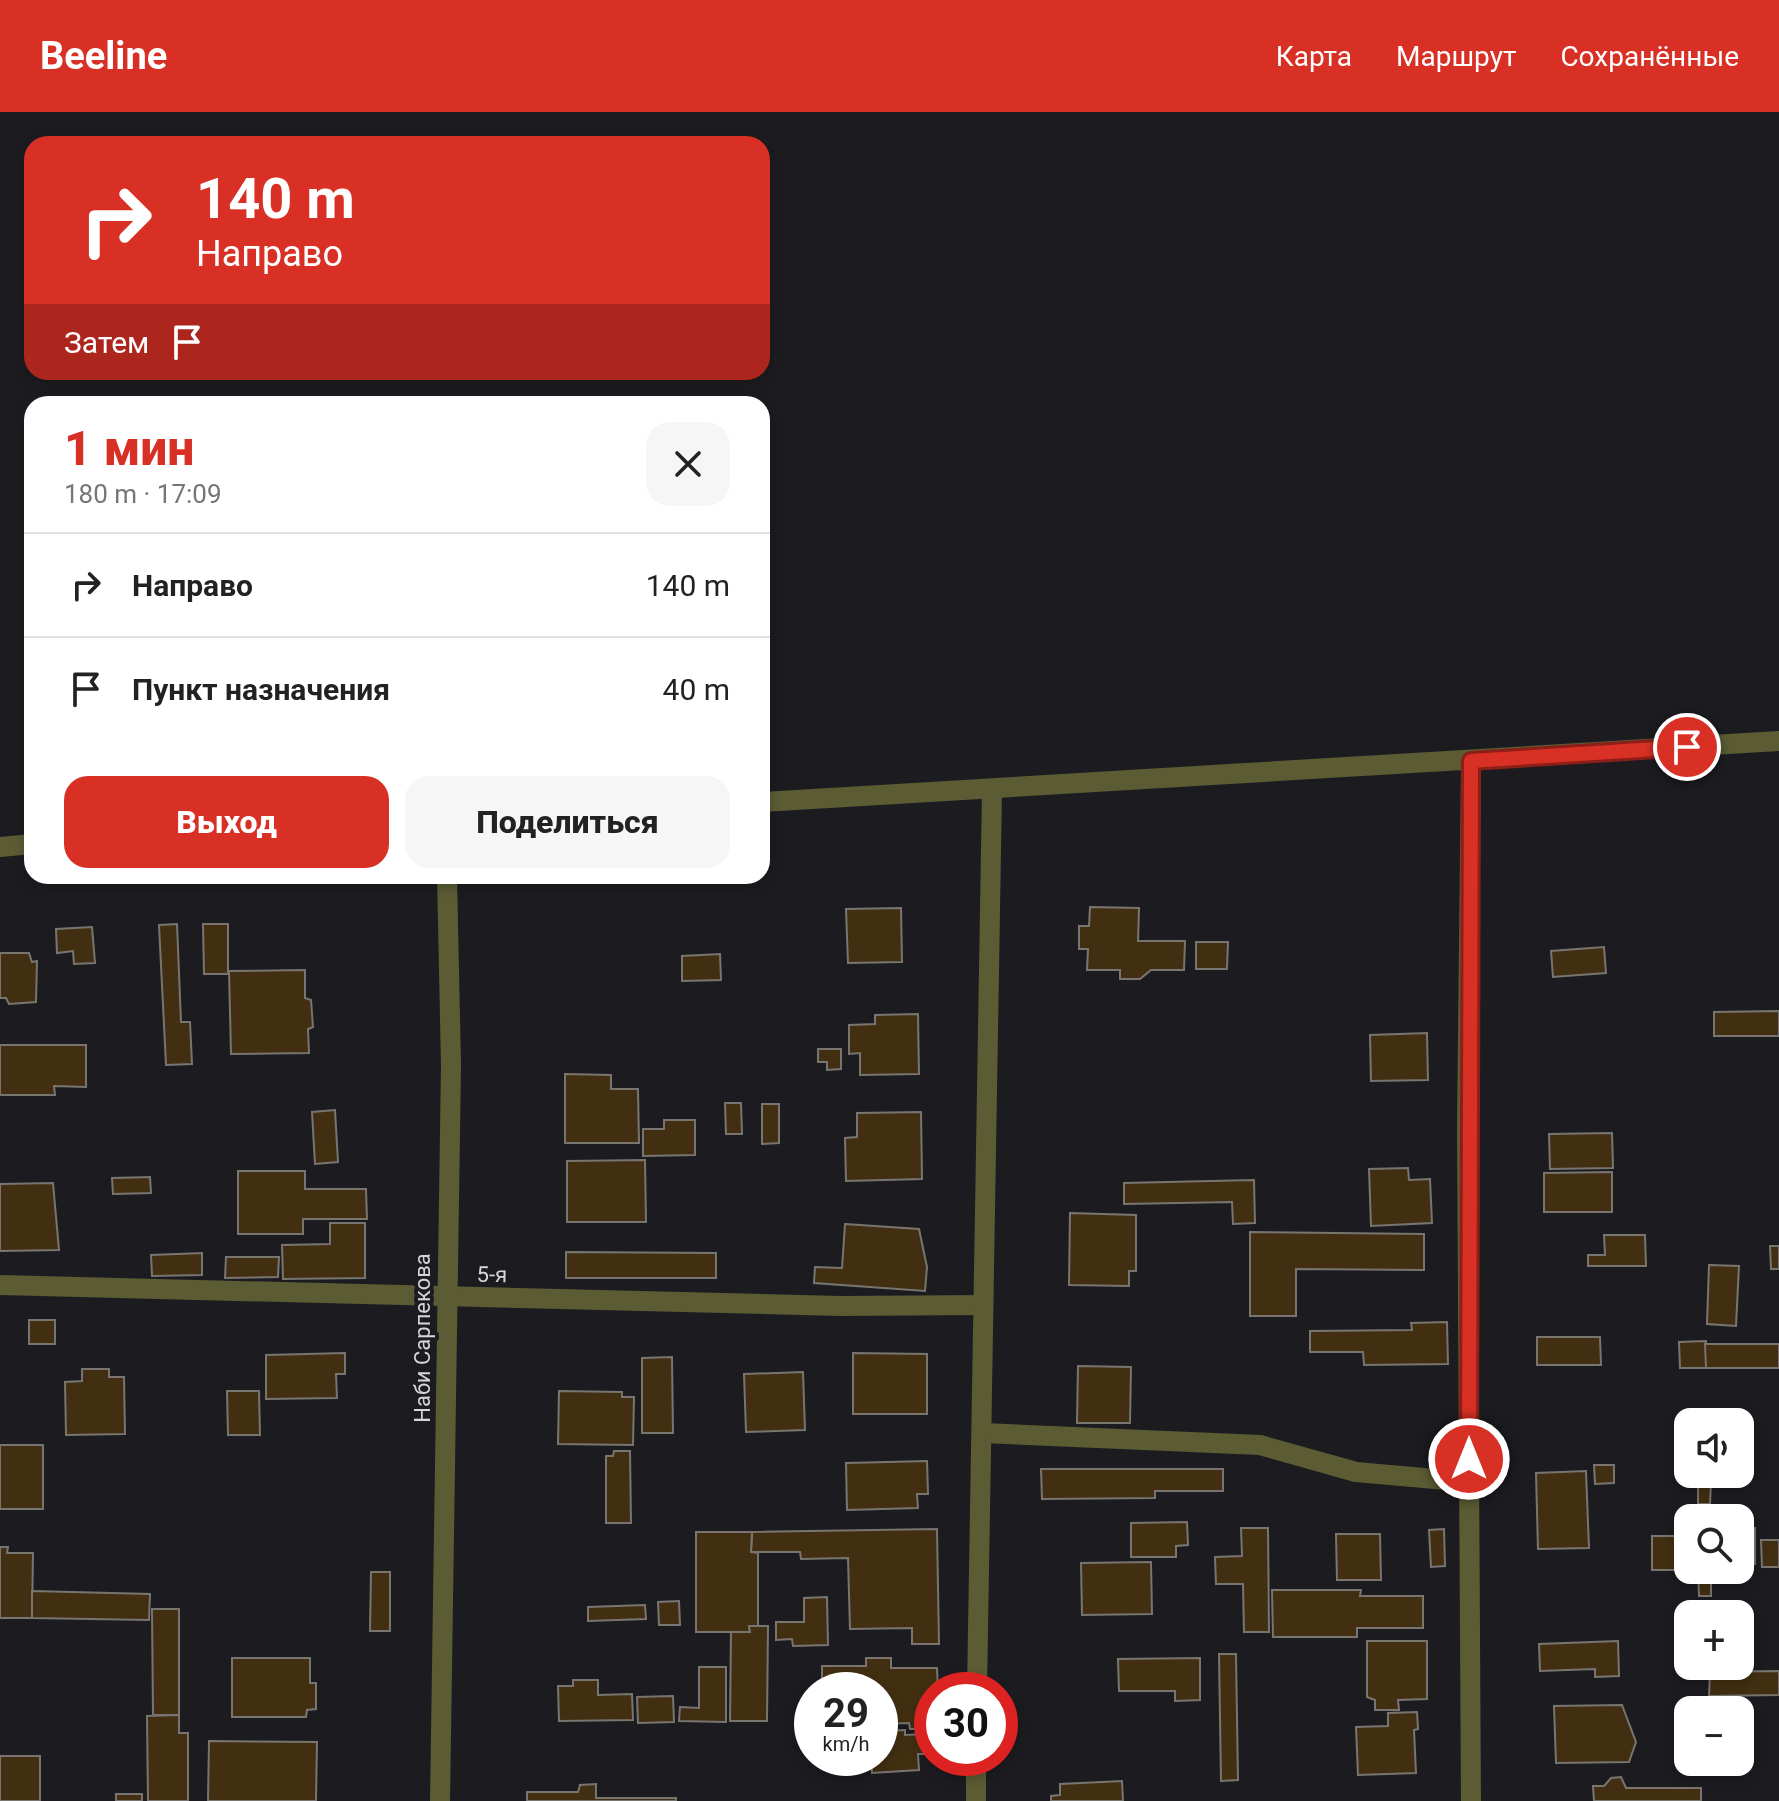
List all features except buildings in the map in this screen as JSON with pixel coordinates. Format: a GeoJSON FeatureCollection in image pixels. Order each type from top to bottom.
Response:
{"type":"FeatureCollection","features":[{"type":"Feature","properties":{"kind":"street"},"geometry":{"type":"LineString","coordinates":[[770,802],[1779,741]]}},
{"type":"Feature","properties":{"kind":"street"},"geometry":{"type":"LineString","coordinates":[[1471,761],[1471,1801]]}},
{"type":"Feature","properties":{"kind":"street"},"geometry":{"type":"LineString","coordinates":[[977,1672],[992,790]]}},
{"type":"Feature","properties":{"kind":"street"},"geometry":{"type":"LineString","coordinates":[[0,847],[24,845]]}},
{"type":"Feature","properties":{"kind":"street","name":"Наби Сарпекова"},"geometry":{"type":"LineString","coordinates":[[440,1801],[445,1297],[451,1065],[447,884]]}},
{"type":"Feature","properties":{"kind":"street","name":"5-я"},"geometry":{"type":"LineString","coordinates":[[0,1285],[840,1306],[983,1305]]}},
{"type":"Feature","properties":{"kind":"street"},"geometry":{"type":"LineString","coordinates":[[982,1433],[1260,1445],[1356,1472],[1469,1482]]}},
{"type":"Feature","properties":{"kind":"street"},"geometry":{"type":"LineString","coordinates":[[976,1776],[976,1801]]}},
{"type":"Feature","properties":{"kind":"route"},"geometry":{"type":"LineString","coordinates":[[1469,1459],[1467,1129],[1471,761],[1687,747]]}}]}
